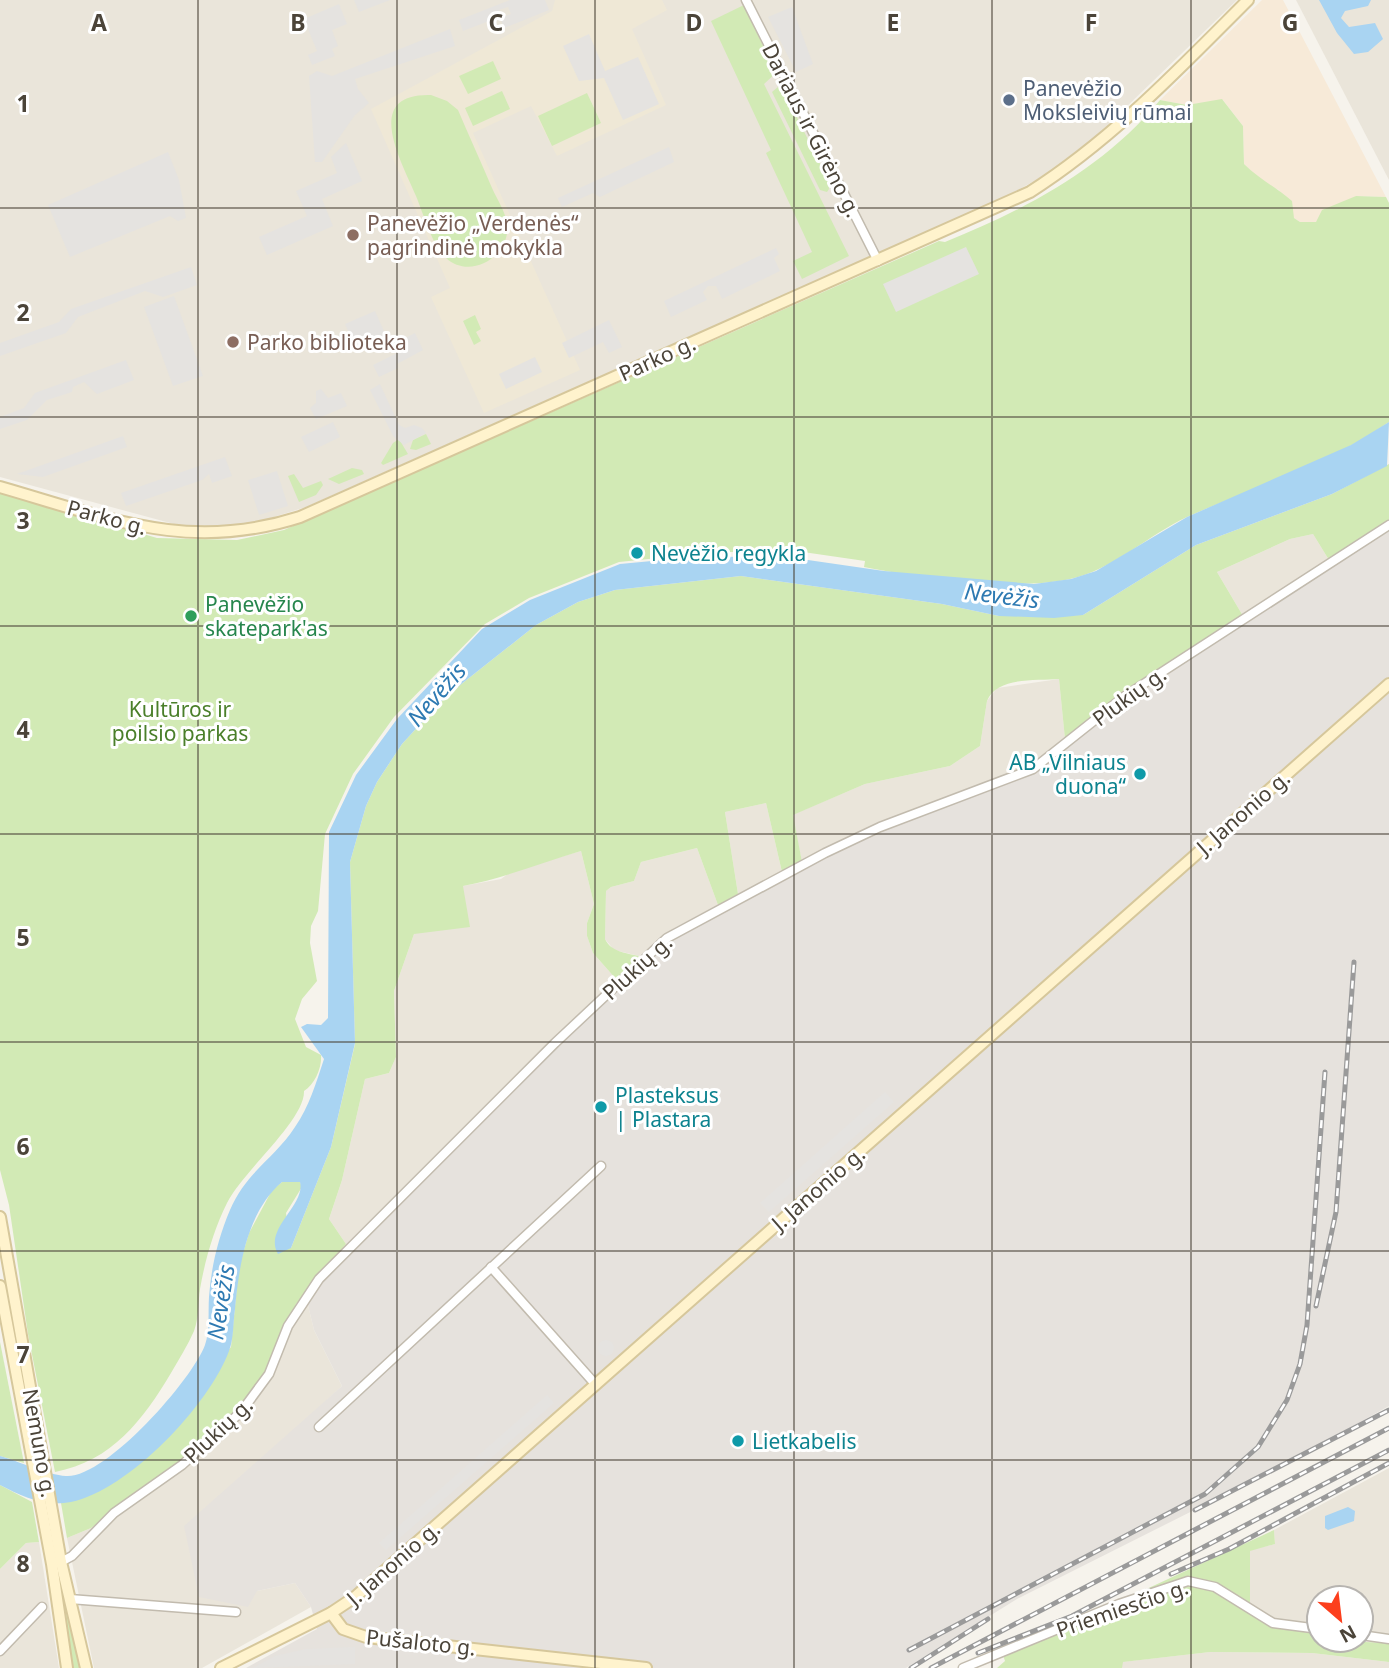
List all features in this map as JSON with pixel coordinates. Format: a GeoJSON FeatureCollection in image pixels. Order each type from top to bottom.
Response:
{"type":"FeatureCollection","features":[{"type":"Feature","properties":{"kind":"main road","name":"Parko g."},"geometry":{"type":"LineString","coordinates":[[0,487],[171,532],[233,533],[281,523],[314,512],[1004,205],[1070,166],[1114,130],[1248,0]]}},
{"type":"Feature","properties":{"kind":"main road","name":"J. Janonio g."},"geometry":{"type":"LineString","coordinates":[[225,1667],[331,1613],[355,1597],[1389,684]]}},
{"type":"Feature","properties":{"kind":"main road","name":"Nemuno g."},"geometry":{"type":"LineString","coordinates":[[0,1217],[21,1369],[57,1563],[67,1668]]}},
{"type":"Feature","properties":{"kind":"main road","name":"Nemuno g."},"geometry":{"type":"LineString","coordinates":[[0,1286],[21,1369]]}},
{"type":"Feature","properties":{"kind":"main road","name":"Nemuno g."},"geometry":{"type":"LineString","coordinates":[[57,1563],[70,1599],[86,1668]]}},
{"type":"Feature","properties":{"kind":"main road","name":"Pušaloto g."},"geometry":{"type":"LineString","coordinates":[[331,1613],[342,1629],[366,1637],[646,1668]]}},
{"type":"Feature","properties":{"kind":"street","name":"Dariaus ir Girėno g."},"geometry":{"type":"LineString","coordinates":[[746,0],[878,261]]}},
{"type":"Feature","properties":{"kind":"street","name":"Plukių g."},"geometry":{"type":"LineString","coordinates":[[57,1563],[72,1556],[114,1513],[182,1465],[241,1412],[269,1374],[288,1326],[319,1279],[350,1244],[659,944],[825,853],[880,827],[1032,769],[1125,696],[1389,525]]}},
{"type":"Feature","properties":{"kind":"street"},"geometry":{"type":"LineString","coordinates":[[319,1427],[601,1166]]}},
{"type":"Feature","properties":{"kind":"street"},"geometry":{"type":"LineString","coordinates":[[491,1268],[596,1385]]}},
{"type":"Feature","properties":{"kind":"street","name":"Priemiesčio g."},"geometry":{"type":"LineString","coordinates":[[963,1668],[1119,1604],[1188,1581],[1215,1587],[1273,1623],[1305,1627]]}},
{"type":"Feature","properties":{"kind":"street"},"geometry":{"type":"LineString","coordinates":[[70,1599],[236,1612]]}},
{"type":"Feature","properties":{"kind":"street"},"geometry":{"type":"LineString","coordinates":[[0,1651],[42,1607]]}},
{"type":"Feature","properties":{"kind":"shaded area"},"geometry":{"type":"Polygon","coordinates":[[[0,0],[1237,0],[1092,140],[1036,180],[1009,195],[306,507],[254,523],[212,527],[174,524],[0,477],[0,0]]]}},
{"type":"Feature","properties":{"kind":"shaded area"},"geometry":{"type":"Polygon","coordinates":[[[354,0],[390,0],[359,12],[354,0]]]}},
{"type":"Feature","properties":{"kind":"shaded area"},"geometry":{"type":"Polygon","coordinates":[[[510,0],[545,0],[549,10],[504,28],[500,18],[511,14],[508,7],[499,10],[502,16],[463,31],[459,20],[510,0]]]}},
{"type":"Feature","properties":{"kind":"shaded area"},"geometry":{"type":"Polygon","coordinates":[[[555,0],[662,0],[667,10],[632,29],[666,105],[557,156],[531,106],[473,133],[580,370],[484,413],[431,297],[450,288],[371,109],[552,11],[555,0]]]}},
{"type":"Feature","properties":{"kind":"shaded area"},"geometry":{"type":"Polygon","coordinates":[[[1262,0],[1283,0],[1386,197],[1356,196],[1316,222],[1300,222],[1294,218],[1279,190],[1263,183],[1244,164],[1243,126],[1223,100],[1187,105],[1160,100],[1262,0]]]}},
{"type":"Feature","properties":{"kind":"shaded area"},"geometry":{"type":"Polygon","coordinates":[[[1296,0],[1389,0],[1389,180],[1296,0]]]}},
{"type":"Feature","properties":{"kind":"shaded area"},"geometry":{"type":"Polygon","coordinates":[[[339,4],[347,24],[332,30],[338,46],[332,49],[335,56],[312,65],[308,55],[317,51],[304,19],[339,4]]]}},
{"type":"Feature","properties":{"kind":"shaded area"},"geometry":{"type":"Polygon","coordinates":[[[792,7],[813,64],[796,72],[768,17],[792,7]]]}},
{"type":"Feature","properties":{"kind":"shaded area"},"geometry":{"type":"Polygon","coordinates":[[[450,29],[455,46],[355,79],[358,89],[369,103],[355,115],[322,162],[315,162],[309,76],[317,71],[332,76],[450,29]]]}},
{"type":"Feature","properties":{"kind":"shaded area"},"geometry":{"type":"Polygon","coordinates":[[[589,34],[605,71],[638,57],[659,104],[623,120],[604,78],[579,81],[563,46],[589,34]]]}},
{"type":"Feature","properties":{"kind":"shaded area"},"geometry":{"type":"Polygon","coordinates":[[[346,143],[362,181],[322,199],[333,226],[267,255],[259,237],[307,216],[296,191],[337,173],[331,157],[346,143]]]}},
{"type":"Feature","properties":{"kind":"shaded area"},"geometry":{"type":"Polygon","coordinates":[[[669,147],[674,162],[600,197],[593,193],[562,207],[558,198],[669,147]]]}},
{"type":"Feature","properties":{"kind":"shaded area"},"geometry":{"type":"Polygon","coordinates":[[[168,152],[179,180],[186,218],[178,221],[170,216],[70,257],[48,205],[168,152]]]}},
{"type":"Feature","properties":{"kind":"shaded area"},"geometry":{"type":"Polygon","coordinates":[[[966,247],[979,274],[896,312],[883,284],[966,247]]]}},
{"type":"Feature","properties":{"kind":"shaded area"},"geometry":{"type":"Polygon","coordinates":[[[776,248],[779,254],[774,258],[780,271],[722,299],[716,286],[708,286],[703,292],[707,300],[671,317],[664,301],[776,248]]]}},
{"type":"Feature","properties":{"kind":"shaded area"},"geometry":{"type":"Polygon","coordinates":[[[191,267],[197,285],[163,297],[145,291],[78,317],[66,333],[0,356],[0,343],[59,322],[71,309],[191,267]]]}},
{"type":"Feature","properties":{"kind":"shaded area"},"geometry":{"type":"Polygon","coordinates":[[[174,296],[203,376],[173,386],[144,307],[174,296]]]}},
{"type":"Feature","properties":{"kind":"shaded area"},"geometry":{"type":"Polygon","coordinates":[[[375,311],[387,338],[357,351],[345,324],[375,311]]]}},
{"type":"Feature","properties":{"kind":"shaded area"},"geometry":{"type":"Polygon","coordinates":[[[609,320],[622,347],[609,353],[603,342],[569,358],[562,343],[609,320]]]}},
{"type":"Feature","properties":{"kind":"shaded area"},"geometry":{"type":"Polygon","coordinates":[[[415,333],[423,350],[397,364],[398,368],[379,377],[373,365],[397,353],[393,344],[415,333]]]}},
{"type":"Feature","properties":{"kind":"shaded area"},"geometry":{"type":"Polygon","coordinates":[[[535,357],[542,372],[506,389],[499,374],[535,357]]]}},
{"type":"Feature","properties":{"kind":"shaded area"},"geometry":{"type":"Polygon","coordinates":[[[126,360],[134,380],[97,394],[84,382],[73,387],[72,392],[47,400],[27,420],[0,429],[0,417],[24,408],[35,393],[126,360]]]}},
{"type":"Feature","properties":{"kind":"shaded area"},"geometry":{"type":"Polygon","coordinates":[[[380,384],[399,425],[405,428],[414,425],[426,433],[404,445],[393,436],[370,390],[380,384]]]}},
{"type":"Feature","properties":{"kind":"shaded area"},"geometry":{"type":"Polygon","coordinates":[[[321,389],[328,398],[341,393],[347,406],[316,419],[310,408],[316,403],[316,391],[321,389]]]}},
{"type":"Feature","properties":{"kind":"shaded area"},"geometry":{"type":"Polygon","coordinates":[[[333,422],[340,437],[309,452],[301,437],[333,422]]]}},
{"type":"Feature","properties":{"kind":"shaded area"},"geometry":{"type":"Polygon","coordinates":[[[123,436],[127,447],[43,477],[17,474],[123,436]]]}},
{"type":"Feature","properties":{"kind":"shaded area"},"geometry":{"type":"Polygon","coordinates":[[[225,457],[232,476],[212,483],[209,474],[202,480],[126,506],[121,493],[225,457]]]}},
{"type":"Feature","properties":{"kind":"shaded area"},"geometry":{"type":"Polygon","coordinates":[[[277,471],[288,506],[259,515],[248,480],[277,471]]]}},
{"type":"Feature","properties":{"kind":"shaded area"},"geometry":{"type":"Polygon","coordinates":[[[1389,521],[1389,1406],[1274,1470],[1017,1599],[906,1668],[246,1668],[317,1629],[311,1607],[295,1583],[257,1591],[248,1607],[199,1597],[184,1526],[342,1386],[314,1330],[305,1293],[346,1244],[660,937],[835,845],[1035,764],[1108,705],[1389,521]]]}},
{"type":"Feature","properties":{"kind":"shaded area"},"geometry":{"type":"Polygon","coordinates":[[[1313,534],[1329,560],[1243,616],[1217,572],[1290,539],[1313,534]]]}},
{"type":"Feature","properties":{"kind":"shaded area"},"geometry":{"type":"Polygon","coordinates":[[[1059,679],[1065,739],[1035,764],[802,862],[792,815],[865,784],[950,766],[980,746],[987,701],[997,688],[1059,679]]]}},
{"type":"Feature","properties":{"kind":"shaded area"},"geometry":{"type":"Polygon","coordinates":[[[766,803],[782,872],[738,894],[725,812],[766,803]]]}},
{"type":"Feature","properties":{"kind":"shaded area"},"geometry":{"type":"Polygon","coordinates":[[[697,848],[718,905],[674,928],[639,956],[614,950],[605,939],[606,891],[634,881],[641,862],[697,848]]]}},
{"type":"Feature","properties":{"kind":"shaded area"},"geometry":{"type":"Polygon","coordinates":[[[581,851],[594,904],[587,923],[587,936],[593,953],[616,979],[346,1244],[329,1219],[342,1180],[365,1079],[389,1073],[396,1057],[394,991],[414,934],[463,886],[501,879],[512,871],[581,851]]]}},
{"type":"Feature","properties":{"kind":"shaded area"},"geometry":{"type":"Polygon","coordinates":[[[885,1092],[894,1102],[769,1212],[760,1203],[885,1092]]]}},
{"type":"Feature","properties":{"kind":"shaded area"},"geometry":{"type":"Polygon","coordinates":[[[305,1293],[314,1330],[342,1386],[310,1416],[257,1591],[295,1583],[311,1607],[202,1668],[94,1668],[67,1538],[91,1528],[179,1463],[286,1323],[305,1293]]]}},
{"type":"Feature","properties":{"kind":"shaded area"},"geometry":{"type":"Polygon","coordinates":[[[603,1340],[609,1340],[614,1348],[612,1354],[603,1356],[598,1351],[598,1345],[603,1340]]]}},
{"type":"Feature","properties":{"kind":"shaded area"},"geometry":{"type":"Polygon","coordinates":[[[547,1395],[554,1403],[386,1550],[379,1543],[547,1395]]]}},
{"type":"Feature","properties":{"kind":"shaded area"},"geometry":{"type":"Polygon","coordinates":[[[1389,1468],[1389,1643],[1375,1641],[1375,1584],[1305,1584],[1305,1632],[1275,1626],[1250,1614],[1250,1550],[1275,1544],[1274,1530],[1389,1468]]]}},
{"type":"Feature","properties":{"kind":"shaded area"},"geometry":{"type":"Polygon","coordinates":[[[39,1542],[59,1668],[0,1668],[0,1569],[26,1543],[39,1542]]]}},
{"type":"Feature","properties":{"kind":"shaded area"},"geometry":{"type":"Polygon","coordinates":[[[355,1647],[355,1664],[253,1668],[275,1656],[306,1649],[355,1647]]]}},
{"type":"Feature","properties":{"kind":"shaded area"},"geometry":{"type":"Polygon","coordinates":[[[1210,1652],[1305,1653],[1389,1662],[1389,1668],[1122,1668],[1122,1662],[1210,1652]]]}},
{"type":"Feature","properties":{"kind":"green space"},"geometry":{"type":"Polygon","coordinates":[[[744,5],[776,73],[764,84],[849,256],[802,279],[793,261],[812,252],[766,153],[771,150],[711,21],[744,5]]]}},
{"type":"Feature","properties":{"kind":"green space"},"geometry":{"type":"Polygon","coordinates":[[[493,61],[501,79],[468,94],[459,76],[493,61]]]}},
{"type":"Feature","properties":{"kind":"green space"},"geometry":{"type":"Polygon","coordinates":[[[778,87],[783,89],[828,180],[827,192],[820,190],[772,92],[778,87]]]}},
{"type":"Feature","properties":{"kind":"green space"},"geometry":{"type":"Polygon","coordinates":[[[502,91],[510,109],[473,126],[465,108],[502,91]]]}},
{"type":"Feature","properties":{"kind":"green space"},"geometry":{"type":"Polygon","coordinates":[[[587,93],[601,123],[552,146],[538,116],[587,93]]]}},
{"type":"Feature","properties":{"kind":"green space"},"geometry":{"type":"Polygon","coordinates":[[[431,95],[447,101],[458,110],[506,219],[507,235],[503,245],[488,261],[478,265],[467,267],[456,264],[446,258],[436,245],[396,149],[392,117],[397,105],[410,97],[431,95]]]}},
{"type":"Feature","properties":{"kind":"green space","name":"Kultūros ir poilsio parkas"},"geometry":{"type":"Polygon","coordinates":[[[1222,99],[1243,126],[1244,164],[1292,201],[1294,218],[1300,222],[1316,222],[1322,210],[1356,196],[1386,197],[1389,203],[1389,422],[1341,451],[1187,517],[1101,568],[1070,579],[1022,584],[967,582],[864,567],[865,561],[803,552],[718,552],[619,562],[529,598],[485,624],[394,717],[353,774],[325,834],[318,911],[311,926],[310,943],[317,981],[302,999],[295,1019],[306,1047],[321,1055],[319,1070],[304,1091],[302,1103],[295,1116],[227,1203],[207,1256],[197,1321],[189,1342],[149,1407],[124,1436],[93,1458],[75,1467],[55,1472],[28,1334],[9,1205],[0,1170],[0,492],[157,538],[237,540],[284,530],[939,241],[945,242],[1004,216],[1062,184],[1088,166],[1138,124],[1160,100],[1187,105],[1222,99]]]}},
{"type":"Feature","properties":{"kind":"green space"},"geometry":{"type":"Polygon","coordinates":[[[475,315],[481,329],[476,332],[481,341],[474,345],[463,321],[475,315]]]}},
{"type":"Feature","properties":{"kind":"green space"},"geometry":{"type":"Polygon","coordinates":[[[426,434],[431,444],[416,450],[410,449],[413,440],[426,434]]]}},
{"type":"Feature","properties":{"kind":"green space"},"geometry":{"type":"Polygon","coordinates":[[[399,439],[408,454],[383,465],[381,463],[393,443],[399,439]]]}},
{"type":"Feature","properties":{"kind":"green space"},"geometry":{"type":"Polygon","coordinates":[[[1389,464],[1389,521],[1329,560],[1313,534],[1290,539],[1217,572],[1243,616],[1065,739],[1059,679],[1018,681],[999,687],[992,693],[987,701],[980,746],[950,766],[865,784],[793,815],[802,862],[782,872],[766,803],[725,812],[738,894],[718,905],[697,848],[641,862],[634,881],[606,891],[605,939],[615,949],[639,956],[616,979],[593,953],[587,936],[587,923],[594,904],[581,851],[508,875],[463,886],[470,927],[414,934],[394,991],[396,1057],[389,1073],[365,1079],[342,1180],[329,1219],[346,1244],[296,1304],[267,1371],[240,1409],[179,1463],[91,1528],[67,1538],[61,1503],[90,1495],[123,1476],[231,1347],[239,1266],[249,1233],[272,1190],[282,1182],[300,1182],[302,1187],[286,1213],[291,1248],[331,1147],[355,1044],[350,862],[366,806],[377,782],[402,744],[445,697],[536,625],[578,602],[615,590],[741,576],[942,604],[999,616],[1083,615],[1196,545],[1332,494],[1389,464]]]}},
{"type":"Feature","properties":{"kind":"green space"},"geometry":{"type":"Polygon","coordinates":[[[352,468],[362,470],[364,474],[339,484],[328,479],[352,468]]]}},
{"type":"Feature","properties":{"kind":"green space"},"geometry":{"type":"Polygon","coordinates":[[[294,474],[303,488],[321,481],[323,485],[316,495],[299,502],[288,476],[294,474]]]}},
{"type":"Feature","properties":{"kind":"green space"},"geometry":{"type":"Polygon","coordinates":[[[0,1342],[24,1463],[0,1456],[0,1342]]]}},
{"type":"Feature","properties":{"kind":"green space"},"geometry":{"type":"Polygon","coordinates":[[[0,1485],[32,1502],[39,1542],[26,1543],[0,1569],[0,1485]]]}},
{"type":"Feature","properties":{"kind":"green space"},"geometry":{"type":"Polygon","coordinates":[[[1274,1530],[1275,1544],[1250,1551],[1250,1614],[1275,1626],[1305,1632],[1305,1653],[1210,1652],[1123,1662],[1122,1668],[997,1668],[1005,1661],[1001,1649],[1114,1604],[1274,1530]]]}},
{"type":"Feature","properties":{"kind":"green space"},"geometry":{"type":"Polygon","coordinates":[[[63,1593],[81,1668],[72,1668],[63,1593]]]}},
{"type":"Feature","properties":{"kind":"green space"},"geometry":{"type":"Polygon","coordinates":[[[1375,1642],[1389,1643],[1389,1662],[1321,1654],[1375,1654],[1375,1642]]]}},
{"type":"Feature","properties":{"kind":"water"},"geometry":{"type":"Polygon","coordinates":[[[1319,0],[1371,0],[1368,6],[1345,11],[1341,18],[1349,27],[1375,23],[1383,39],[1368,52],[1354,54],[1337,33],[1319,0]]]}},
{"type":"Feature","properties":{"kind":"water","name":"Nevėžis"},"geometry":{"type":"Polygon","coordinates":[[[1389,422],[1387,466],[1332,494],[1196,545],[1083,615],[1054,618],[999,616],[942,604],[741,576],[615,590],[578,602],[536,625],[445,697],[402,744],[377,782],[366,806],[350,862],[355,1043],[331,1147],[291,1248],[278,1254],[276,1235],[297,1199],[300,1182],[282,1182],[260,1208],[242,1257],[232,1341],[219,1372],[186,1419],[164,1442],[117,1481],[94,1494],[71,1502],[52,1503],[25,1497],[0,1485],[0,1456],[42,1471],[66,1476],[83,1473],[102,1462],[124,1445],[166,1403],[197,1361],[207,1340],[213,1264],[230,1210],[244,1185],[287,1138],[300,1119],[324,1059],[301,1027],[307,1024],[321,1025],[328,1018],[329,832],[356,775],[397,719],[482,629],[530,600],[620,564],[705,556],[801,559],[884,571],[1034,584],[1071,579],[1096,571],[1187,517],[1351,445],[1389,422]]]}},
{"type":"Feature","properties":{"kind":"water"},"geometry":{"type":"Polygon","coordinates":[[[1348,1507],[1355,1511],[1354,1521],[1328,1530],[1325,1528],[1325,1516],[1348,1507]]]}},
{"type":"Feature","properties":{"kind":"railway"},"geometry":{"type":"LineString","coordinates":[[1316,1306],[1336,1212],[1354,962]]}},
{"type":"Feature","properties":{"kind":"railway"},"geometry":{"type":"LineString","coordinates":[[909,1650],[1205,1494],[1258,1447],[1287,1400],[1300,1364],[1307,1325],[1325,1072]]}},
{"type":"Feature","properties":{"kind":"railway"},"geometry":{"type":"LineString","coordinates":[[1195,1510],[1389,1410]]}},
{"type":"Feature","properties":{"kind":"railway"},"geometry":{"type":"LineString","coordinates":[[931,1668],[1389,1428]]}},
{"type":"Feature","properties":{"kind":"railway"},"geometry":{"type":"LineString","coordinates":[[978,1653],[1072,1616],[1389,1450]]}},
{"type":"Feature","properties":{"kind":"railway"},"geometry":{"type":"LineString","coordinates":[[1171,1574],[1229,1549],[1389,1463]]}},
{"type":"Feature","properties":{"kind":"railway"},"geometry":{"type":"LineString","coordinates":[[911,1668],[988,1619]]}},
{"type":"Feature","properties":{"kind":"place","name":"Panevėžio Moksleivių rūmai"},"geometry":{"type":"Point","coordinates":[1009,100]}},
{"type":"Feature","properties":{"kind":"place","name":"Panevėžio „Verdenės“ pagrindinė mokykla"},"geometry":{"type":"Point","coordinates":[353,235]}},
{"type":"Feature","properties":{"kind":"place","name":"Parko biblioteka"},"geometry":{"type":"Point","coordinates":[233,342]}},
{"type":"Feature","properties":{"kind":"place","name":"Nevėžio regykla"},"geometry":{"type":"Point","coordinates":[637,553]}},
{"type":"Feature","properties":{"kind":"place","name":"Panevėžio skatepark'as"},"geometry":{"type":"Point","coordinates":[191,616]}},
{"type":"Feature","properties":{"kind":"place","name":"AB „Vilniaus duona“"},"geometry":{"type":"Point","coordinates":[1140,774]}},
{"type":"Feature","properties":{"kind":"place","name":"Plasteksus | Plastara"},"geometry":{"type":"Point","coordinates":[601,1107]}},
{"type":"Feature","properties":{"kind":"place","name":"Lietkabelis"},"geometry":{"type":"Point","coordinates":[738,1441]}}]}
